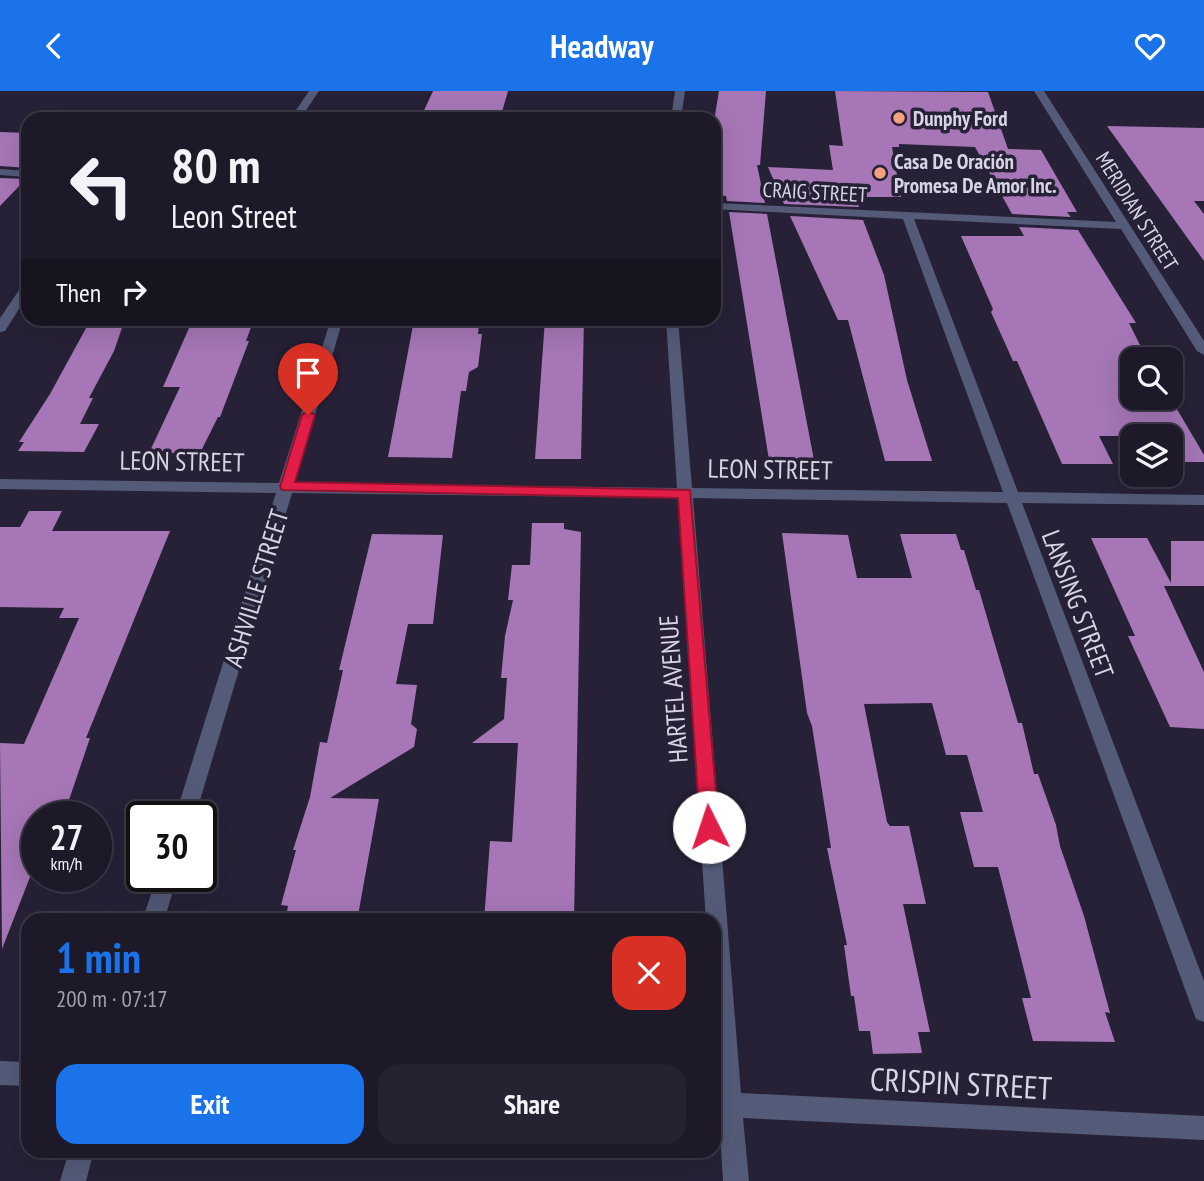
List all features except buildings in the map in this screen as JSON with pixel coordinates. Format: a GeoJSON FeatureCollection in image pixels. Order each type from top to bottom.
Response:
{"type":"FeatureCollection","features":[{"type":"Feature","properties":{"kind":"street"},"geometry":{"type":"LineString","coordinates":[[300,112],[314,91]]}},
{"type":"Feature","properties":{"kind":"street"},"geometry":{"type":"LineString","coordinates":[[677,112],[680,91]]}},
{"type":"Feature","properties":{"kind":"street","name":"MERIDIAN STREET"},"geometry":{"type":"LineString","coordinates":[[1038,91],[1204,352]]}},
{"type":"Feature","properties":{"kind":"street"},"geometry":{"type":"LineString","coordinates":[[0,172],[21,174]]}},
{"type":"Feature","properties":{"kind":"street","name":"CRAIG STREET"},"geometry":{"type":"LineString","coordinates":[[721,206],[1124,226]]}},
{"type":"Feature","properties":{"kind":"street","name":"LANSING STREET"},"geometry":{"type":"LineString","coordinates":[[907,215],[1204,1011]]}},
{"type":"Feature","properties":{"kind":"street"},"geometry":{"type":"LineString","coordinates":[[0,328],[21,296]]}},
{"type":"Feature","properties":{"kind":"street","name":"ASHVILLE STREET"},"geometry":{"type":"LineString","coordinates":[[190,801],[335,326]]}},
{"type":"Feature","properties":{"kind":"street","name":"HARTEL AVENUE"},"geometry":{"type":"LineString","coordinates":[[673,326],[710,913]]}},
{"type":"Feature","properties":{"kind":"street","name":"LEON STREET"},"geometry":{"type":"LineString","coordinates":[[0,484],[1204,500]]}},
{"type":"Feature","properties":{"kind":"street"},"geometry":{"type":"LineString","coordinates":[[156,913],[162,892]]}},
{"type":"Feature","properties":{"kind":"street"},"geometry":{"type":"LineString","coordinates":[[0,1073],[21,1074]]}},
{"type":"Feature","properties":{"kind":"street","name":"HARTEL AVENUE"},"geometry":{"type":"LineString","coordinates":[[722,1104],[736,1181]]}},
{"type":"Feature","properties":{"kind":"street","name":"CRISPIN STREET"},"geometry":{"type":"LineString","coordinates":[[722,1104],[1204,1128]]}},
{"type":"Feature","properties":{"kind":"street"},"geometry":{"type":"LineString","coordinates":[[73,1181],[80,1158]]}},
{"type":"Feature","properties":{"kind":"place","name":"Dunphy Ford"},"geometry":{"type":"Point","coordinates":[899,118]}},
{"type":"Feature","properties":{"kind":"place","name":"Casa De Oración Promesa De Amor Inc."},"geometry":{"type":"Point","coordinates":[880,173]}},
{"type":"Feature","properties":{"kind":"route"},"geometry":{"type":"LineString","coordinates":[[308,415],[287,487],[685,493],[709,827]]}}]}
